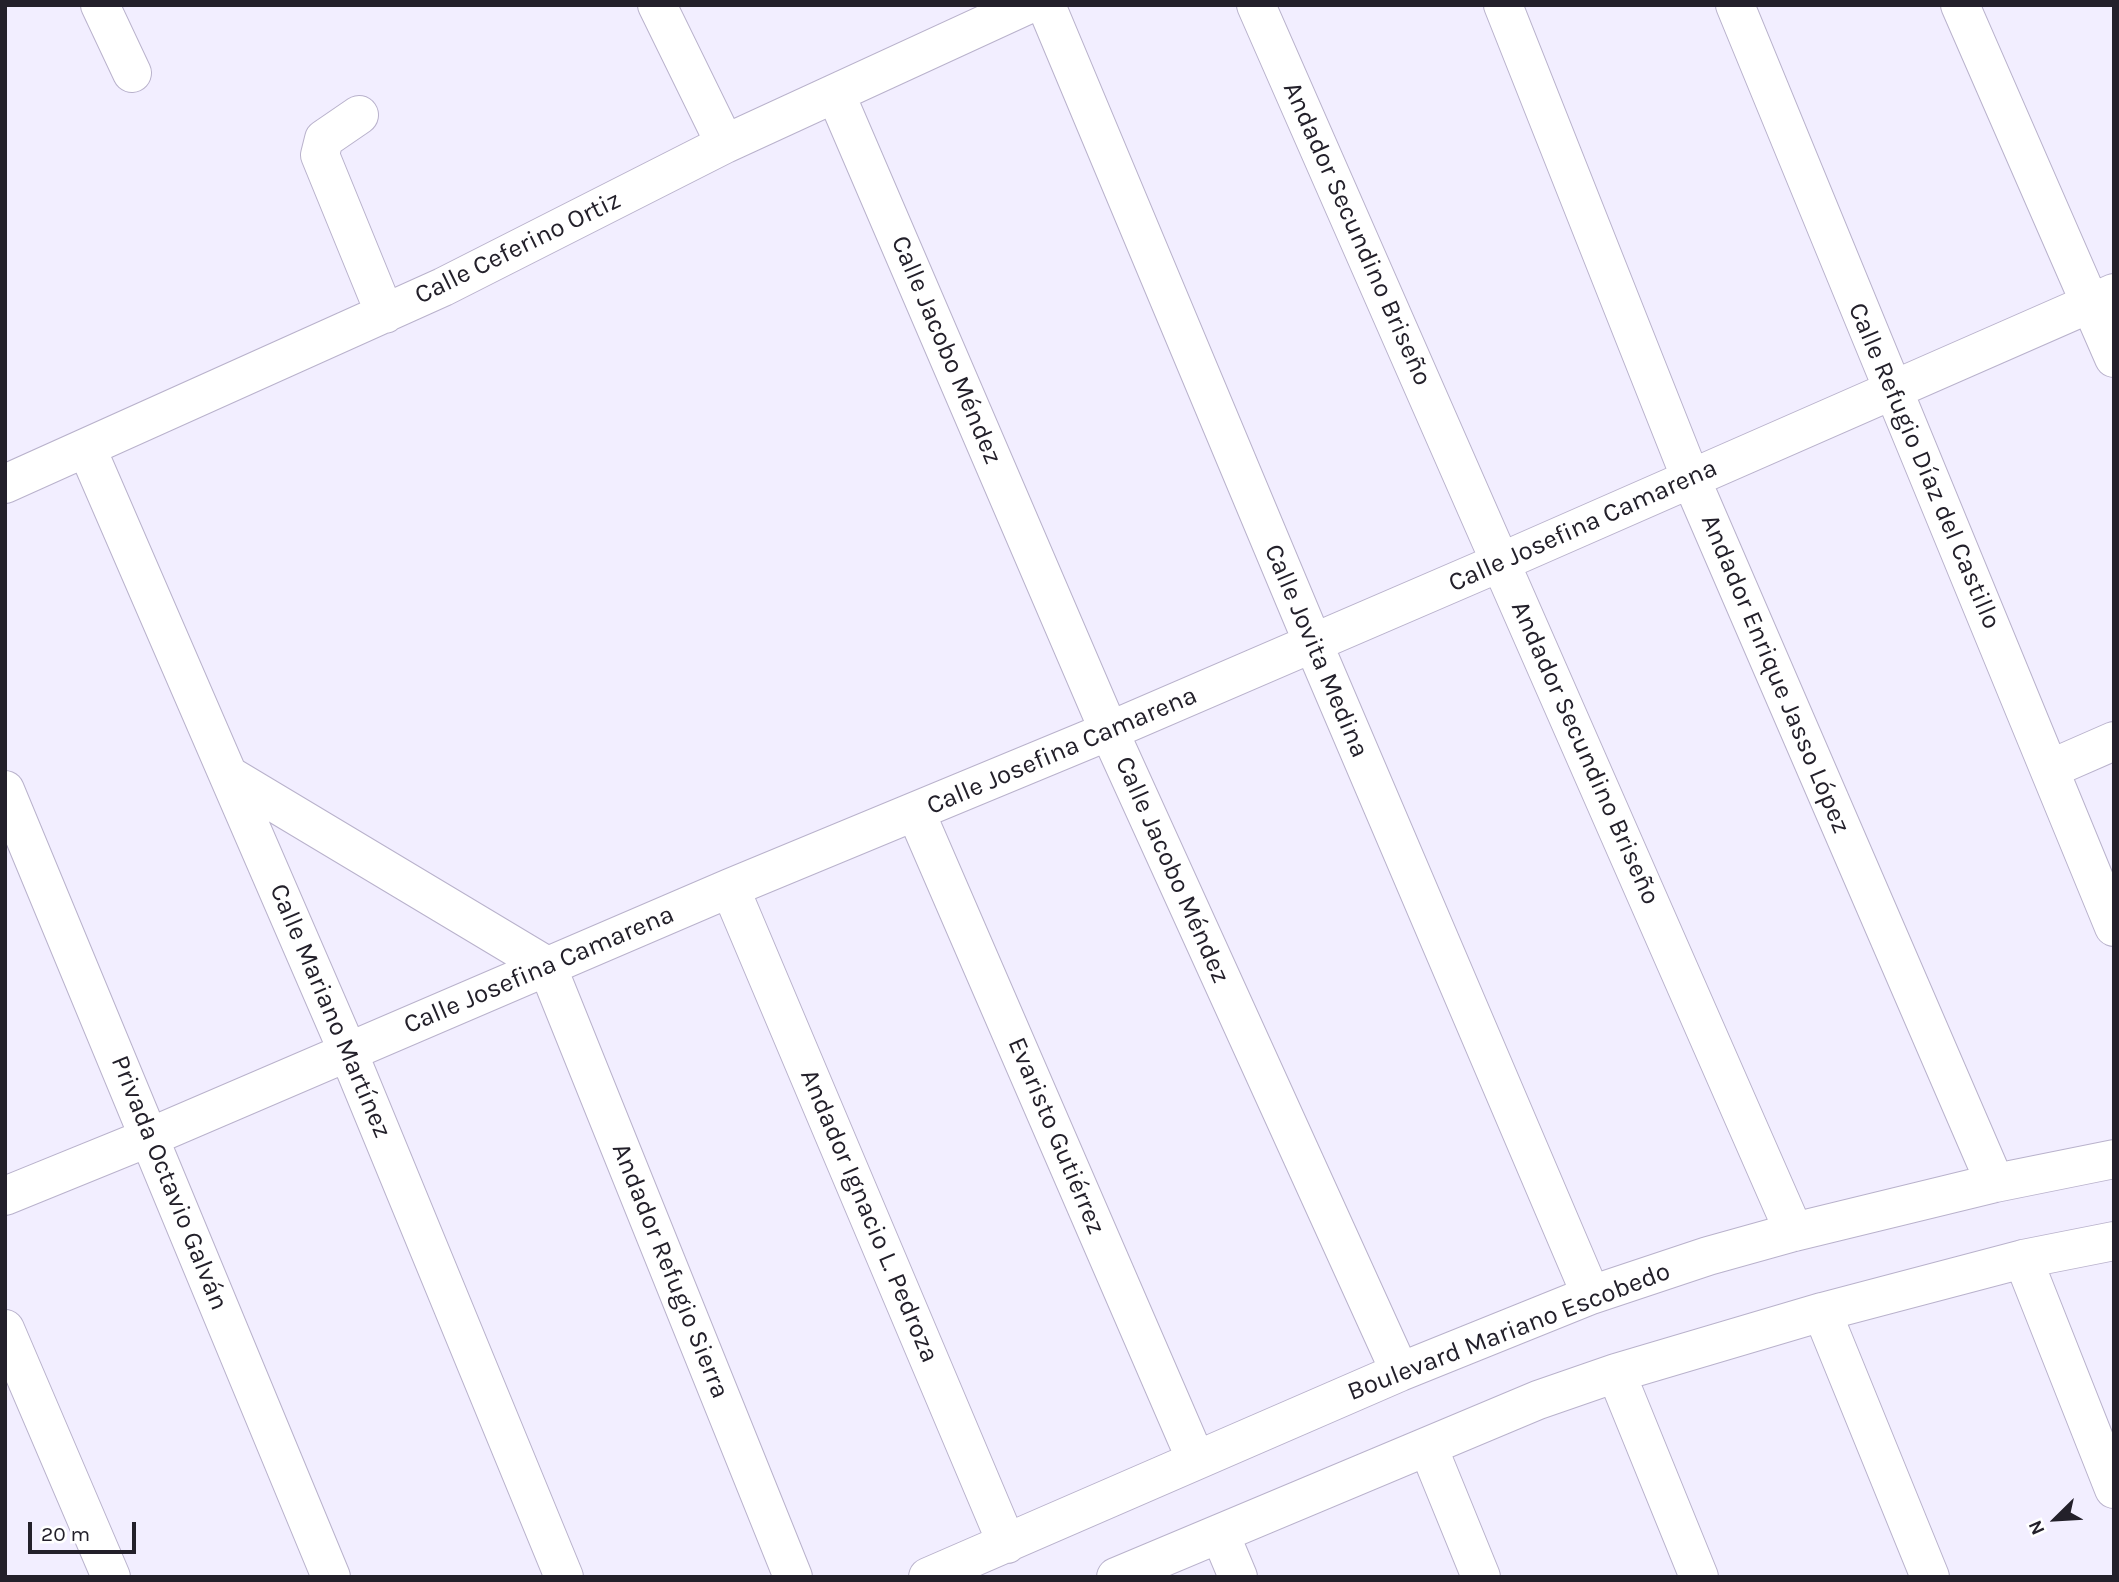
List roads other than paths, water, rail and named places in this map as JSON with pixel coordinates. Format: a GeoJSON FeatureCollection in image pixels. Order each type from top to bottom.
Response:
{"type":"FeatureCollection","features":[{"type":"Feature","properties":{"kind":"street"},"geometry":{"type":"LineString","coordinates":[[100,5],[132,73]]}},
{"type":"Feature","properties":{"kind":"street"},"geometry":{"type":"LineString","coordinates":[[657,5],[725,144]]}},
{"type":"Feature","properties":{"kind":"street","name":"Calle Ceferino Ortiz"},"geometry":{"type":"LineString","coordinates":[[9,471],[87,449],[443,287],[725,144],[836,95],[977,16],[1027,5]]}},
{"type":"Feature","properties":{"kind":"street","name":"Calle Jovita Medina"},"geometry":{"type":"LineString","coordinates":[[1046,5],[1313,643],[1591,1294]]}},
{"type":"Feature","properties":{"kind":"street","name":"Andador Secundino Briseño"},"geometry":{"type":"LineString","coordinates":[[1256,5],[1794,1232]]}},
{"type":"Feature","properties":{"kind":"street","name":"Andador Enrique Jasso López"},"geometry":{"type":"LineString","coordinates":[[1503,5],[1691,479],[1995,1184]]}},
{"type":"Feature","properties":{"kind":"street","name":"Calle Refugio Díaz del Castillo"},"geometry":{"type":"LineString","coordinates":[[1735,5],[2114,927]]}},
{"type":"Feature","properties":{"kind":"street"},"geometry":{"type":"LineString","coordinates":[[1960,5],[2102,298],[2114,358]]}},
{"type":"Feature","properties":{"kind":"street","name":"Calle Jacobo Méndez"},"geometry":{"type":"LineString","coordinates":[[836,95],[1109,731],[1400,1372]]}},
{"type":"Feature","properties":{"kind":"street"},"geometry":{"type":"LineString","coordinates":[[359,115],[324,139],[320,155],[384,314]]}},
{"type":"Feature","properties":{"kind":"street","name":"Calle Josefina Camarena"},"geometry":{"type":"LineString","coordinates":[[5,1196],[150,1137],[730,888],[1109,731],[2102,298]]}},
{"type":"Feature","properties":{"kind":"street","name":"Calle Mariano Martínez"},"geometry":{"type":"LineString","coordinates":[[87,449],[348,1052],[564,1577]]}},
{"type":"Feature","properties":{"kind":"street"},"geometry":{"type":"LineString","coordinates":[[2050,769],[2114,741]]}},
{"type":"Feature","properties":{"kind":"street"},"geometry":{"type":"LineString","coordinates":[[230,776],[547,966]]}},
{"type":"Feature","properties":{"kind":"street","name":"Privada Octavio Galván"},"geometry":{"type":"LineString","coordinates":[[5,790],[331,1577]]}},
{"type":"Feature","properties":{"kind":"street","name":"Evaristo Gutiérrez"},"geometry":{"type":"LineString","coordinates":[[916,813],[1196,1460]]}},
{"type":"Feature","properties":{"kind":"street","name":"Andador Ignacio L. Pedroza"},"geometry":{"type":"LineString","coordinates":[[730,888],[1007,1544]]}},
{"type":"Feature","properties":{"kind":"street","name":"Andador Refugio Sierra"},"geometry":{"type":"LineString","coordinates":[[547,966],[793,1577]]}},
{"type":"Feature","properties":{"kind":"street","name":"Boulevard Mariano Escobedo"},"geometry":{"type":"LineString","coordinates":[[928,1577],[1400,1372],[1591,1294],[1794,1232],[2114,1159]]}},
{"type":"Feature","properties":{"kind":"street"},"geometry":{"type":"LineString","coordinates":[[1116,1577],[1538,1400],[1616,1373],[1822,1311],[2023,1259],[2114,1241]]}},
{"type":"Feature","properties":{"kind":"street"},"geometry":{"type":"LineString","coordinates":[[2023,1259],[2114,1489]]}},
{"type":"Feature","properties":{"kind":"street"},"geometry":{"type":"LineString","coordinates":[[1822,1311],[1930,1577]]}},
{"type":"Feature","properties":{"kind":"street"},"geometry":{"type":"LineString","coordinates":[[5,1329],[111,1577]]}},
{"type":"Feature","properties":{"kind":"street"},"geometry":{"type":"LineString","coordinates":[[1616,1373],[1699,1577]]}},
{"type":"Feature","properties":{"kind":"street"},"geometry":{"type":"LineString","coordinates":[[1428,1447],[1481,1577]]}},
{"type":"Feature","properties":{"kind":"street"},"geometry":{"type":"LineString","coordinates":[[1220,1534],[1238,1577]]}}]}
